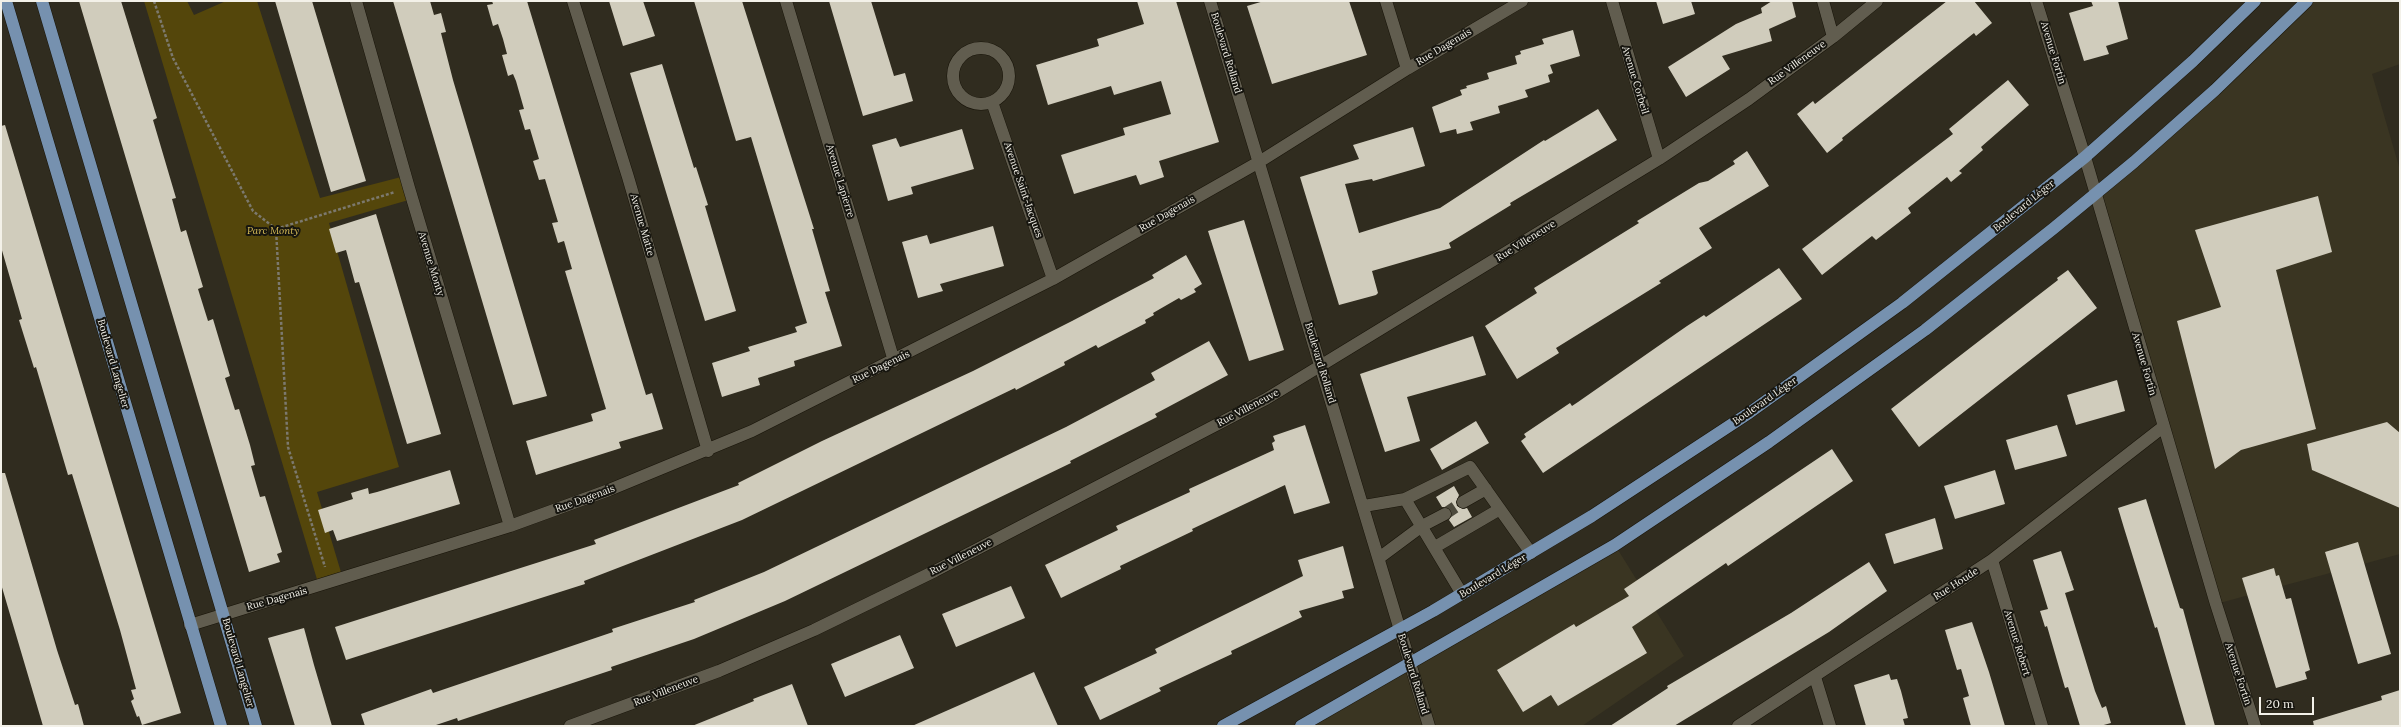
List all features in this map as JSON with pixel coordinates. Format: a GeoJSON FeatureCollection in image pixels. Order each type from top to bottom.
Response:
{"type":"FeatureCollection","features":[{"type":"Feature","properties":{"kind":"main road","name":"Boulevard Langelier"},"geometry":{"type":"LineString","coordinates":[[6,1],[221,726]]}},
{"type":"Feature","properties":{"kind":"main road","name":"Boulevard Langelier"},"geometry":{"type":"LineString","coordinates":[[42,1],[256,726]]}},
{"type":"Feature","properties":{"kind":"main road","name":"Boulevard Léger"},"geometry":{"type":"LineString","coordinates":[[1223,726],[1400,631],[1531,553],[1592,516],[1755,408],[1902,303],[2085,157],[2187,66],[2255,1]]}},
{"type":"Feature","properties":{"kind":"main road"},"geometry":{"type":"LineString","coordinates":[[1301,726],[1410,665],[1615,546],[1769,442],[1925,330],[2094,194],[2215,90],[2307,1]]}},
{"type":"Feature","properties":{"kind":"street","name":"Avenue Monty"},"geometry":{"type":"LineString","coordinates":[[356,1],[408,188],[510,526]]}},
{"type":"Feature","properties":{"kind":"street","name":"Avenue Matte"},"geometry":{"type":"LineString","coordinates":[[573,1],[628,177],[708,451]]}},
{"type":"Feature","properties":{"kind":"street","name":"Avenue Lapierre"},"geometry":{"type":"LineString","coordinates":[[786,1],[894,361]]}},
{"type":"Feature","properties":{"kind":"street","name":"Boulevard Rolland"},"geometry":{"type":"LineString","coordinates":[[1210,1],[1364,506],[1429,726]]}},
{"type":"Feature","properties":{"kind":"street"},"geometry":{"type":"LineString","coordinates":[[1386,1],[1407,69]]}},
{"type":"Feature","properties":{"kind":"street","name":"Rue Dagenais"},"geometry":{"type":"LineString","coordinates":[[190,625],[330,583],[510,526],[610,490],[708,451],[894,361],[1053,279],[1259,162],[1407,69],[1522,1]]}},
{"type":"Feature","properties":{"kind":"street","name":"Avenue Corbeil"},"geometry":{"type":"LineString","coordinates":[[1612,1],[1659,159]]}},
{"type":"Feature","properties":{"kind":"street"},"geometry":{"type":"LineString","coordinates":[[1822,1],[1833,37]]}},
{"type":"Feature","properties":{"kind":"street","name":"Rue Villeneuve"},"geometry":{"type":"LineString","coordinates":[[570,726],[712,674],[814,630],[1063,505],[1266,399],[1321,367],[1659,159],[1833,37],[1877,1]]}},
{"type":"Feature","properties":{"kind":"street","name":"Avenue Fortin"},"geometry":{"type":"LineString","coordinates":[[2036,1],[2085,157],[2094,194],[2163,427],[2255,726]]}},
{"type":"Feature","properties":{"kind":"street"},"geometry":{"type":"LineString","coordinates":[[978,49],[995,52],[1007,65],[1009,83],[1000,97],[992,102],[983,104],[965,99],[954,83],[953,74],[956,64],[970,51],[978,49]]}},
{"type":"Feature","properties":{"kind":"street","name":"Avenue Saint-Jacques"},"geometry":{"type":"LineString","coordinates":[[992,102],[1053,279]]}},
{"type":"Feature","properties":{"kind":"street","name":"Rue Houde"},"geometry":{"type":"LineString","coordinates":[[1738,726],[1992,560],[2163,427]]}},
{"type":"Feature","properties":{"kind":"street"},"geometry":{"type":"LineString","coordinates":[[1364,506],[1405,499],[1470,467],[1531,553]]}},
{"type":"Feature","properties":{"kind":"street"},"geometry":{"type":"LineString","coordinates":[[1463,502],[1486,490]]}},
{"type":"Feature","properties":{"kind":"street"},"geometry":{"type":"LineString","coordinates":[[1405,499],[1462,594]]}},
{"type":"Feature","properties":{"kind":"street"},"geometry":{"type":"LineString","coordinates":[[1435,547],[1500,509]]}},
{"type":"Feature","properties":{"kind":"street"},"geometry":{"type":"LineString","coordinates":[[1379,558],[1422,526],[1446,514]]}},
{"type":"Feature","properties":{"kind":"street","name":"Avenue Robert"},"geometry":{"type":"LineString","coordinates":[[1992,560],[2042,726]]}},
{"type":"Feature","properties":{"kind":"street"},"geometry":{"type":"LineString","coordinates":[[1815,677],[1830,726]]}},
{"type":"Feature","properties":{"kind":"path"},"geometry":{"type":"LineString","coordinates":[[154,1],[173,58],[253,212],[276,228]]}},
{"type":"Feature","properties":{"kind":"path"},"geometry":{"type":"LineString","coordinates":[[276,228],[408,188]]}},
{"type":"Feature","properties":{"kind":"path"},"geometry":{"type":"LineString","coordinates":[[276,228],[288,447],[330,583]]}},
{"type":"Feature","properties":{"kind":"shaded area"},"geometry":{"type":"Polygon","coordinates":[[[2306,1],[2400,1],[2400,64],[2372,74],[2400,170],[2400,554],[2216,604],[2095,194],[2306,1]]]}},
{"type":"Feature","properties":{"kind":"shaded area"},"geometry":{"type":"Polygon","coordinates":[[[1615,545],[1684,656],[1582,726],[1295,726],[1376,685],[1615,545]]]}},
{"type":"Feature","properties":{"kind":"green space","name":"Parc Monty"},"geometry":{"type":"Polygon","coordinates":[[[144,1],[187,1],[194,15],[226,1],[257,1],[320,198],[405,176],[412,199],[329,223],[399,467],[317,492],[343,579],[319,586],[144,1]]]}},
{"type":"Feature","properties":{"kind":"building"},"geometry":{"type":"Polygon","coordinates":[[[79,1],[121,1],[157,118],[153,120],[176,198],[172,199],[181,232],[186,230],[203,287],[198,289],[208,321],[213,319],[230,376],[225,378],[235,410],[239,409],[250,445],[255,465],[251,466],[260,497],[265,496],[282,552],[277,554],[280,562],[249,572],[79,1]]]}},
{"type":"Feature","properties":{"kind":"building"},"geometry":{"type":"Polygon","coordinates":[[[275,1],[312,1],[366,181],[331,192],[275,1]]]}},
{"type":"Feature","properties":{"kind":"building"},"geometry":{"type":"Polygon","coordinates":[[[393,1],[430,1],[434,15],[441,13],[446,32],[441,33],[453,80],[547,396],[513,405],[393,1]]]}},
{"type":"Feature","properties":{"kind":"building"},"geometry":{"type":"Polygon","coordinates":[[[492,1],[527,1],[646,395],[652,393],[663,429],[619,442],[621,448],[536,475],[526,441],[593,421],[591,414],[606,409],[565,271],[572,269],[564,241],[558,243],[552,223],[558,222],[545,179],[539,180],[533,161],[539,159],[530,129],[525,130],[519,110],[524,109],[516,81],[513,74],[508,76],[502,55],[507,54],[503,39],[498,24],[493,26],[487,5],[493,4],[492,1]]]}},
{"type":"Feature","properties":{"kind":"building"},"geometry":{"type":"Polygon","coordinates":[[[609,1],[643,1],[655,36],[623,46],[609,1]]]}},
{"type":"Feature","properties":{"kind":"building"},"geometry":{"type":"Polygon","coordinates":[[[694,1],[742,1],[814,229],[812,229],[830,291],[825,292],[842,346],[794,361],[795,366],[758,378],[760,385],[722,397],[712,363],[750,351],[748,347],[797,332],[795,327],[807,323],[751,137],[736,141],[694,1]]]}},
{"type":"Feature","properties":{"kind":"building"},"geometry":{"type":"Polygon","coordinates":[[[829,1],[871,1],[894,76],[905,73],[913,101],[863,116],[829,1]]]}},
{"type":"Feature","properties":{"kind":"building"},"geometry":{"type":"Polygon","coordinates":[[[1137,1],[1176,1],[1219,142],[1159,161],[1164,177],[1140,185],[1136,175],[1074,194],[1061,155],[1125,135],[1123,128],[1171,114],[1161,81],[1114,95],[1111,86],[1048,105],[1036,65],[1099,46],[1097,39],[1144,24],[1137,1]]]}},
{"type":"Feature","properties":{"kind":"building"},"geometry":{"type":"Polygon","coordinates":[[[1264,1],[1349,1],[1367,55],[1272,84],[1247,6],[1264,1]]]}},
{"type":"Feature","properties":{"kind":"building"},"geometry":{"type":"Polygon","coordinates":[[[1656,1],[1691,1],[1695,14],[1663,24],[1656,1]]]}},
{"type":"Feature","properties":{"kind":"building"},"geometry":{"type":"Polygon","coordinates":[[[1772,1],[1792,1],[1796,17],[1769,29],[1772,41],[1722,56],[1730,69],[1686,97],[1668,67],[1736,24],[1762,13],[1761,8],[1772,1]]]}},
{"type":"Feature","properties":{"kind":"building"},"geometry":{"type":"Polygon","coordinates":[[[1947,1],[1974,1],[1992,23],[1976,36],[1974,33],[1842,138],[1843,140],[1827,153],[1797,114],[1813,101],[1815,104],[1947,1]]]}},
{"type":"Feature","properties":{"kind":"building"},"geometry":{"type":"Polygon","coordinates":[[[2091,1],[2118,1],[2128,39],[2106,46],[2109,54],[2084,61],[2069,13],[2093,6],[2091,1]]]}},
{"type":"Feature","properties":{"kind":"building"},"geometry":{"type":"Polygon","coordinates":[[[1573,30],[1580,56],[1550,65],[1553,73],[1548,75],[1550,82],[1525,90],[1528,97],[1498,106],[1500,113],[1470,122],[1473,130],[1457,134],[1456,129],[1440,133],[1432,107],[1462,95],[1460,90],[1467,88],[1466,86],[1489,79],[1487,73],[1517,64],[1515,56],[1521,54],[1520,51],[1544,44],[1542,39],[1573,30]]]}},
{"type":"Feature","properties":{"kind":"building"},"geometry":{"type":"Polygon","coordinates":[[[662,64],[694,168],[696,167],[708,205],[705,206],[736,311],[705,321],[630,73],[662,64]]]}},
{"type":"Feature","properties":{"kind":"building"},"geometry":{"type":"Polygon","coordinates":[[[2008,80],[2029,105],[1981,147],[1983,150],[1959,171],[1962,173],[1951,182],[1947,177],[1908,208],[1911,213],[1876,240],[1872,236],[1822,275],[1802,249],[1953,134],[1949,129],[2008,80]]]}},
{"type":"Feature","properties":{"kind":"building"},"geometry":{"type":"Polygon","coordinates":[[[1598,109],[1617,140],[1510,203],[1511,205],[1449,243],[1451,248],[1372,271],[1378,293],[1376,295],[1339,305],[1300,177],[1359,159],[1353,145],[1413,127],[1425,166],[1373,181],[1372,179],[1345,184],[1359,233],[1440,208],[1544,140],[1545,141],[1598,109]]]}},
{"type":"Feature","properties":{"kind":"building"},"geometry":{"type":"Polygon","coordinates":[[[5,125],[181,713],[142,725],[139,716],[137,717],[131,701],[134,699],[131,690],[136,689],[120,630],[72,474],[68,475],[36,367],[34,368],[19,320],[22,319],[1,247],[1,126],[5,125]]]}},
{"type":"Feature","properties":{"kind":"building"},"geometry":{"type":"Polygon","coordinates":[[[962,129],[974,169],[911,187],[913,194],[888,201],[872,145],[896,138],[900,147],[962,129]]]}},
{"type":"Feature","properties":{"kind":"building"},"geometry":{"type":"Polygon","coordinates":[[[1747,151],[1769,186],[1699,228],[1712,248],[1659,281],[1661,283],[1556,348],[1559,353],[1517,379],[1485,326],[1537,293],[1534,288],[1639,223],[1637,221],[1699,183],[1708,181],[1735,164],[1733,161],[1747,151]]]}},
{"type":"Feature","properties":{"kind":"building"},"geometry":{"type":"Polygon","coordinates":[[[2318,196],[2332,252],[2276,270],[2316,429],[2241,450],[2215,469],[2177,321],[2221,307],[2195,230],[2318,196]]]}},
{"type":"Feature","properties":{"kind":"building"},"geometry":{"type":"Polygon","coordinates":[[[376,214],[441,434],[407,444],[359,282],[355,283],[346,250],[336,253],[329,229],[376,214]]]}},
{"type":"Feature","properties":{"kind":"building"},"geometry":{"type":"Polygon","coordinates":[[[1244,220],[1284,350],[1249,361],[1208,231],[1244,220]]]}},
{"type":"Feature","properties":{"kind":"building"},"geometry":{"type":"Polygon","coordinates":[[[993,226],[1004,266],[940,284],[943,291],[918,298],[902,242],[927,235],[930,244],[993,226]]]}},
{"type":"Feature","properties":{"kind":"building"},"geometry":{"type":"Polygon","coordinates":[[[1186,255],[1202,284],[1194,289],[1196,292],[1181,300],[1179,298],[1153,313],[1154,315],[1145,320],[1146,323],[1098,348],[1096,345],[1064,362],[1065,365],[1016,390],[1015,388],[742,520],[584,581],[585,584],[346,660],[335,627],[596,544],[594,540],[739,485],[738,483],[822,441],[973,371],[1072,321],[1154,278],[1152,275],[1186,255]]]}},
{"type":"Feature","properties":{"kind":"building"},"geometry":{"type":"Polygon","coordinates":[[[1779,268],[1802,299],[1543,473],[1521,441],[1526,437],[1524,434],[1570,403],[1572,406],[1687,326],[1704,315],[1706,317],[1779,268]]]}},
{"type":"Feature","properties":{"kind":"building"},"geometry":{"type":"Polygon","coordinates":[[[2068,270],[2097,308],[1919,447],[1891,409],[2058,280],[2057,278],[2068,270]]]}},
{"type":"Feature","properties":{"kind":"building"},"geometry":{"type":"Polygon","coordinates":[[[1473,336],[1486,375],[1407,397],[1420,441],[1385,452],[1360,374],[1473,336]]]}},
{"type":"Feature","properties":{"kind":"building"},"geometry":{"type":"Polygon","coordinates":[[[1209,341],[1228,375],[1155,414],[1157,417],[1070,461],[1071,463],[785,601],[694,639],[611,667],[612,670],[458,721],[457,718],[433,726],[365,726],[361,714],[431,689],[433,693],[613,632],[612,629],[695,602],[694,600],[764,572],[1066,427],[1155,380],[1151,373],[1209,341]]]}},
{"type":"Feature","properties":{"kind":"building"},"geometry":{"type":"Polygon","coordinates":[[[2117,380],[2125,411],[2076,425],[2067,395],[2117,380]]]}},
{"type":"Feature","properties":{"kind":"building"},"geometry":{"type":"Polygon","coordinates":[[[1476,421],[1489,443],[1442,470],[1430,449],[1476,421]]]}},
{"type":"Feature","properties":{"kind":"building"},"geometry":{"type":"Polygon","coordinates":[[[2387,422],[2400,433],[2400,508],[2312,470],[2307,444],[2387,422]]]}},
{"type":"Feature","properties":{"kind":"building"},"geometry":{"type":"Polygon","coordinates":[[[1305,425],[1330,503],[1294,514],[1285,485],[1192,529],[1193,531],[1120,566],[1121,569],[1061,598],[1045,565],[1118,530],[1116,526],[1190,492],[1189,489],[1274,450],[1272,443],[1275,441],[1273,436],[1305,425]]]}},
{"type":"Feature","properties":{"kind":"building"},"geometry":{"type":"Polygon","coordinates":[[[2057,425],[2067,456],[2015,470],[2006,440],[2057,425]]]}},
{"type":"Feature","properties":{"kind":"building"},"geometry":{"type":"Polygon","coordinates":[[[1832,449],[1853,481],[1728,566],[1726,563],[1632,627],[1647,653],[1558,706],[1551,695],[1523,712],[1497,670],[1574,624],[1576,627],[1629,596],[1624,589],[1832,449]]]}},
{"type":"Feature","properties":{"kind":"building"},"geometry":{"type":"Polygon","coordinates":[[[450,470],[460,504],[337,541],[333,530],[325,533],[318,510],[353,499],[351,493],[368,488],[369,494],[450,470]]]}},
{"type":"Feature","properties":{"kind":"building"},"geometry":{"type":"Polygon","coordinates":[[[1995,470],[2005,504],[1955,519],[1944,486],[1995,470]]]}},
{"type":"Feature","properties":{"kind":"building"},"geometry":{"type":"Polygon","coordinates":[[[1,473],[5,473],[57,650],[75,705],[78,704],[84,726],[43,726],[1,584],[1,473]]]}},
{"type":"Feature","properties":{"kind":"building"},"geometry":{"type":"Polygon","coordinates":[[[1454,486],[1459,495],[1456,502],[1457,506],[1463,509],[1467,508],[1472,517],[1454,527],[1449,520],[1452,515],[1451,510],[1446,507],[1442,507],[1436,497],[1454,486]]]}},
{"type":"Feature","properties":{"kind":"building"},"geometry":{"type":"Polygon","coordinates":[[[2146,499],[2180,608],[2183,609],[2215,726],[2186,726],[2157,627],[2155,628],[2124,528],[2118,508],[2146,499]]]}},
{"type":"Feature","properties":{"kind":"building"},"geometry":{"type":"Polygon","coordinates":[[[1935,518],[1943,549],[1894,564],[1885,534],[1935,518]]]}},
{"type":"Feature","properties":{"kind":"building"},"geometry":{"type":"Polygon","coordinates":[[[2358,542],[2391,654],[2358,664],[2325,552],[2358,542]]]}},
{"type":"Feature","properties":{"kind":"building"},"geometry":{"type":"Polygon","coordinates":[[[1343,546],[1354,588],[1342,591],[1344,598],[1299,611],[1302,617],[1231,651],[1232,654],[1159,688],[1161,691],[1100,720],[1084,687],[1157,653],[1155,649],[1303,576],[1298,560],[1343,546]]]}},
{"type":"Feature","properties":{"kind":"building"},"geometry":{"type":"Polygon","coordinates":[[[2061,551],[2074,590],[2065,593],[2095,691],[2102,708],[2106,706],[2111,723],[2100,726],[2080,726],[2068,687],[2065,688],[2047,626],[2045,627],[2040,611],[2048,609],[2033,560],[2061,551]]]}},
{"type":"Feature","properties":{"kind":"building"},"geometry":{"type":"Polygon","coordinates":[[[1869,562],[1887,591],[1829,632],[1674,726],[1610,726],[1668,688],[1667,686],[1791,613],[1869,562]]]}},
{"type":"Feature","properties":{"kind":"building"},"geometry":{"type":"Polygon","coordinates":[[[2274,568],[2276,576],[2279,575],[2286,599],[2291,598],[2310,670],[2305,672],[2307,679],[2276,688],[2242,578],[2274,568]]]}},
{"type":"Feature","properties":{"kind":"building"},"geometry":{"type":"Polygon","coordinates":[[[1011,586],[1025,618],[956,647],[942,614],[1011,586]]]}},
{"type":"Feature","properties":{"kind":"building"},"geometry":{"type":"Polygon","coordinates":[[[1972,622],[2005,726],[1971,726],[1963,698],[1969,696],[1961,669],[1957,670],[1945,630],[1972,622]]]}},
{"type":"Feature","properties":{"kind":"building"},"geometry":{"type":"Polygon","coordinates":[[[304,628],[332,726],[295,726],[268,638],[304,628]]]}},
{"type":"Feature","properties":{"kind":"building"},"geometry":{"type":"Polygon","coordinates":[[[900,635],[914,668],[845,697],[831,664],[900,635]]]}},
{"type":"Feature","properties":{"kind":"building"},"geometry":{"type":"Polygon","coordinates":[[[1034,672],[1058,726],[912,726],[971,700],[1034,672]]]}},
{"type":"Feature","properties":{"kind":"building"},"geometry":{"type":"Polygon","coordinates":[[[1889,674],[1891,680],[1897,679],[1901,691],[1908,718],[1903,719],[1905,726],[1866,726],[1854,685],[1889,674]]]}},
{"type":"Feature","properties":{"kind":"building"},"geometry":{"type":"Polygon","coordinates":[[[792,684],[808,726],[692,726],[754,701],[753,699],[792,684]]]}},
{"type":"Feature","properties":{"kind":"building"},"geometry":{"type":"Polygon","coordinates":[[[2400,690],[2400,726],[2314,726],[2313,721],[2382,700],[2381,696],[2400,690]]]}},
{"type":"Feature","properties":{"kind":"tunnel"},"geometry":{"type":"LineString","coordinates":[[1445,514],[1463,502]]}}]}
